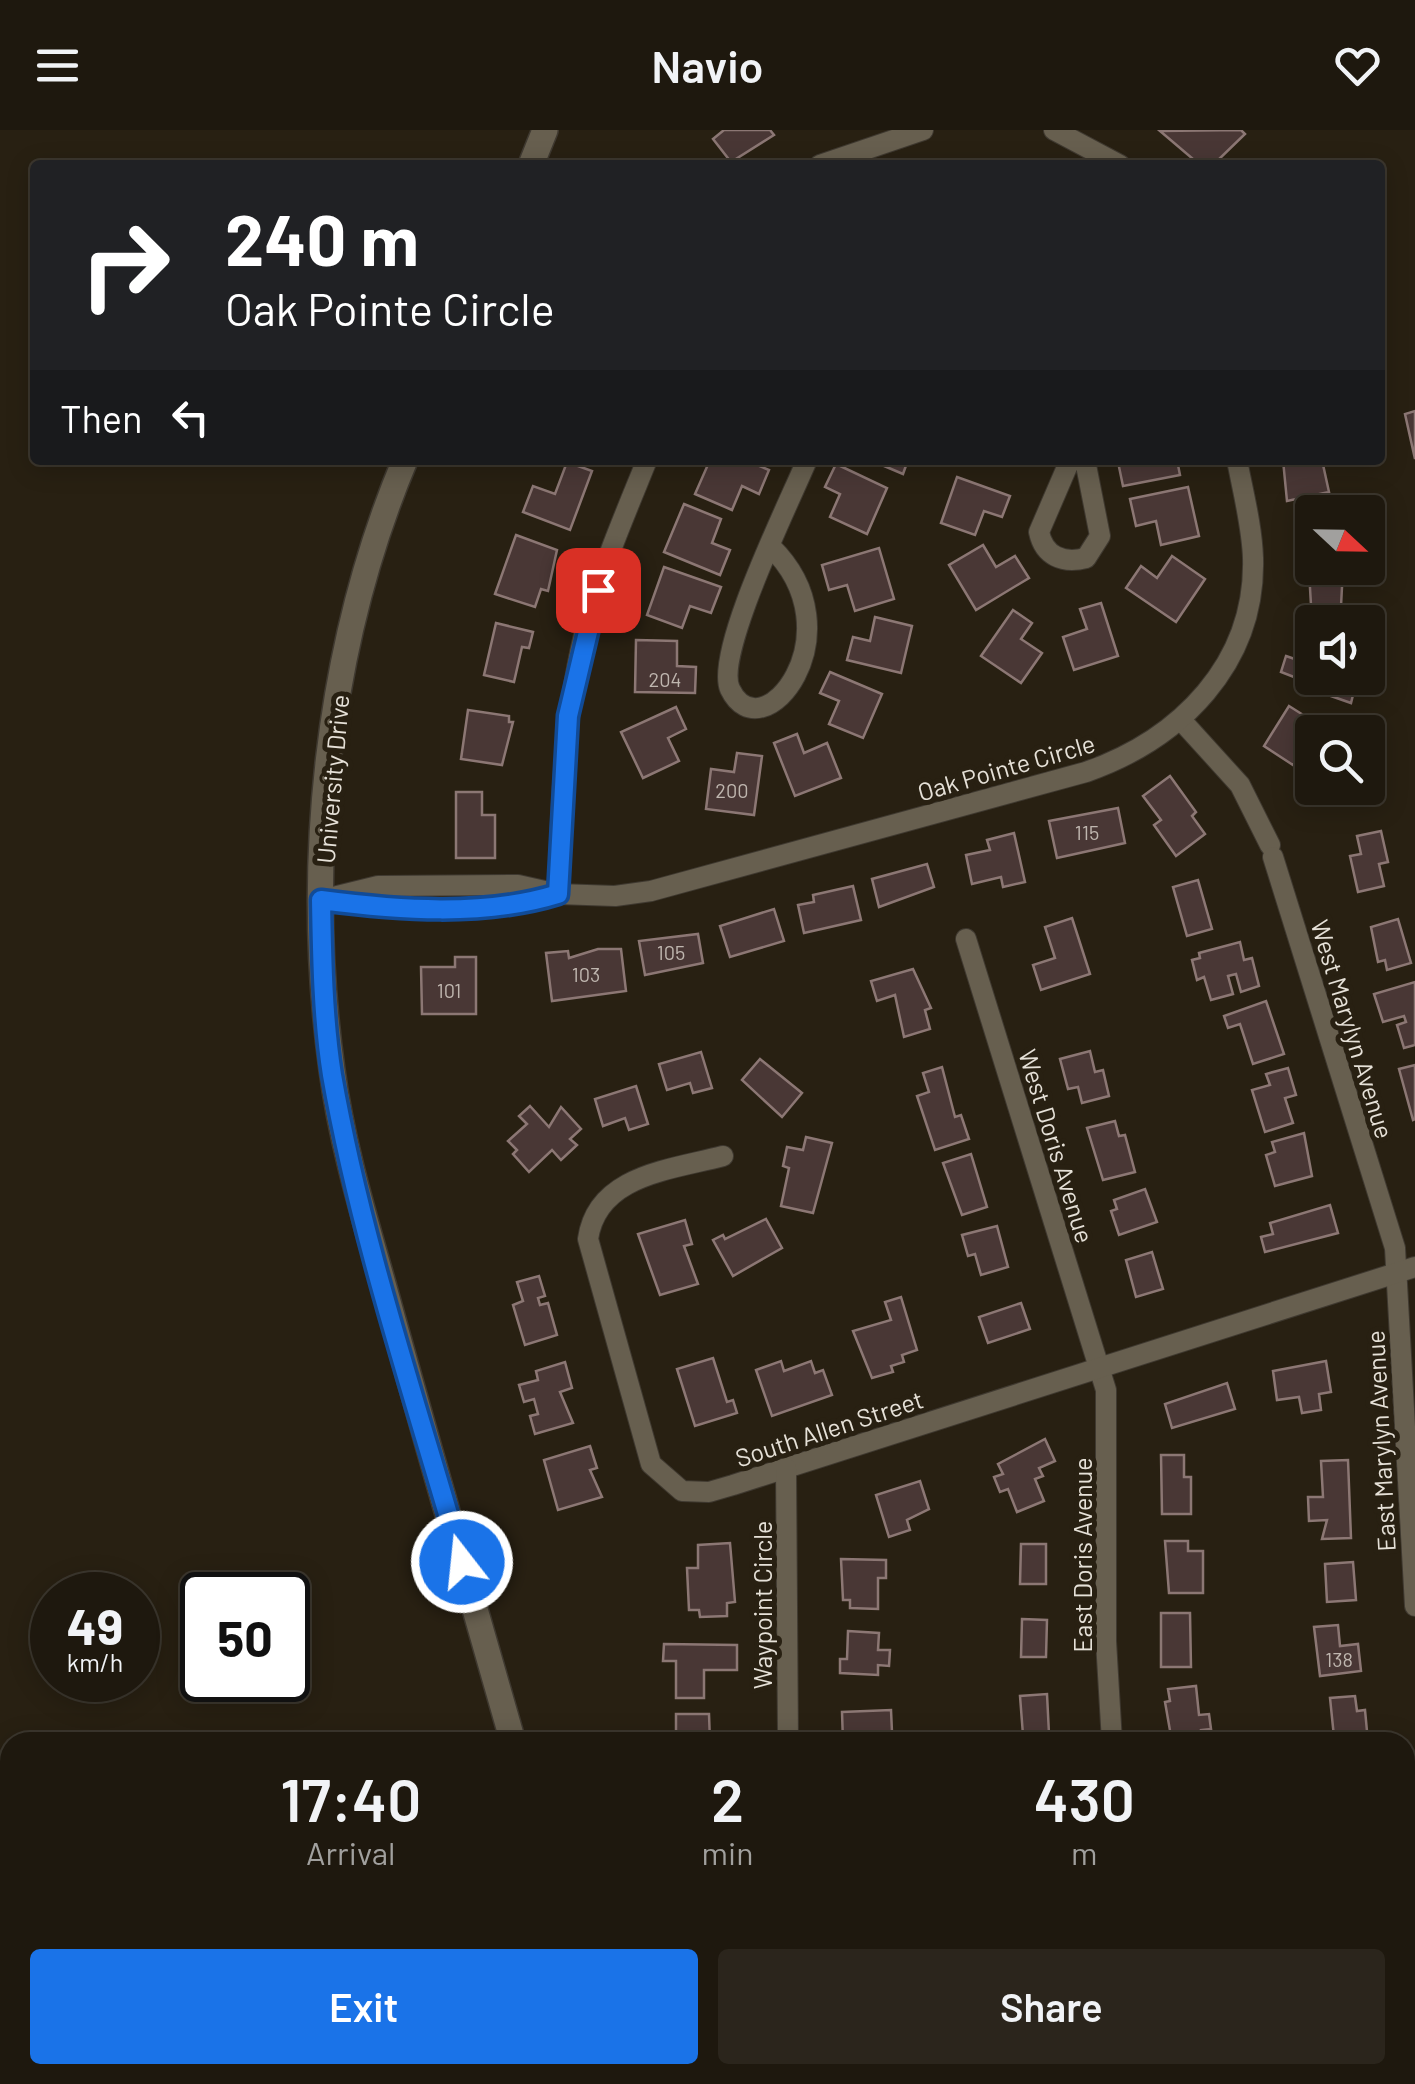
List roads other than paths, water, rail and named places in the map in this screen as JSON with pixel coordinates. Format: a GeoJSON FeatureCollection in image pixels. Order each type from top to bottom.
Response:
{"type":"FeatureCollection","features":[{"type":"Feature","properties":{"kind":"main road"},"geometry":{"type":"LineString","coordinates":[[533,160],[546,130]]}},
{"type":"Feature","properties":{"kind":"main road","name":"University Drive"},"geometry":{"type":"LineString","coordinates":[[403,465],[363,581],[330,750],[321,900],[325,1004],[339,1107],[362,1207],[510,1732]]}},
{"type":"Feature","properties":{"kind":"street"},"geometry":{"type":"LineString","coordinates":[[835,160],[923,130]]}},
{"type":"Feature","properties":{"kind":"street"},"geometry":{"type":"LineString","coordinates":[[1054,130],[1111,160]]}},
{"type":"Feature","properties":{"kind":"street"},"geometry":{"type":"LineString","coordinates":[[558,894],[563,768],[578,662],[606,563],[645,465]]}},
{"type":"Feature","properties":{"kind":"street"},"geometry":{"type":"LineString","coordinates":[[771,547],[800,584],[808,627],[802,655],[784,694],[772,705],[757,708],[736,699],[726,668],[739,620],[805,465]]}},
{"type":"Feature","properties":{"kind":"street"},"geometry":{"type":"LineString","coordinates":[[1068,465],[1039,532],[1048,552],[1071,561],[1091,554],[1100,536],[1086,465]]}},
{"type":"Feature","properties":{"kind":"street","name":"Oak Pointe Circle"},"geometry":{"type":"LineString","coordinates":[[321,900],[378,886],[518,885],[558,894],[615,896],[686,884],[1112,763],[1155,742],[1182,720],[1225,667],[1243,628],[1252,590],[1253,554],[1237,465]]}},
{"type":"Feature","properties":{"kind":"street","name":"West Marylyn Avenue"},"geometry":{"type":"LineString","coordinates":[[1182,720],[1240,785],[1271,851],[1405,1270]]}},
{"type":"Feature","properties":{"kind":"street","name":"West Doris Avenue"},"geometry":{"type":"LineString","coordinates":[[966,939],[1101,1368]]}},
{"type":"Feature","properties":{"kind":"street","name":"South Allen Street"},"geometry":{"type":"LineString","coordinates":[[723,1156],[654,1175],[609,1194],[590,1226],[590,1256],[644,1446],[661,1476],[682,1491],[708,1492],[1405,1270]]}},
{"type":"Feature","properties":{"kind":"street","name":"East Marylyn Avenue"},"geometry":{"type":"LineString","coordinates":[[1405,1270],[1415,1606]]}},
{"type":"Feature","properties":{"kind":"street","name":"East Doris Avenue"},"geometry":{"type":"LineString","coordinates":[[1101,1368],[1106,1390],[1106,1641],[1111,1732]]}},
{"type":"Feature","properties":{"kind":"street","name":"Waypoint Circle"},"geometry":{"type":"LineString","coordinates":[[786,1468],[788,1732]]}}]}
